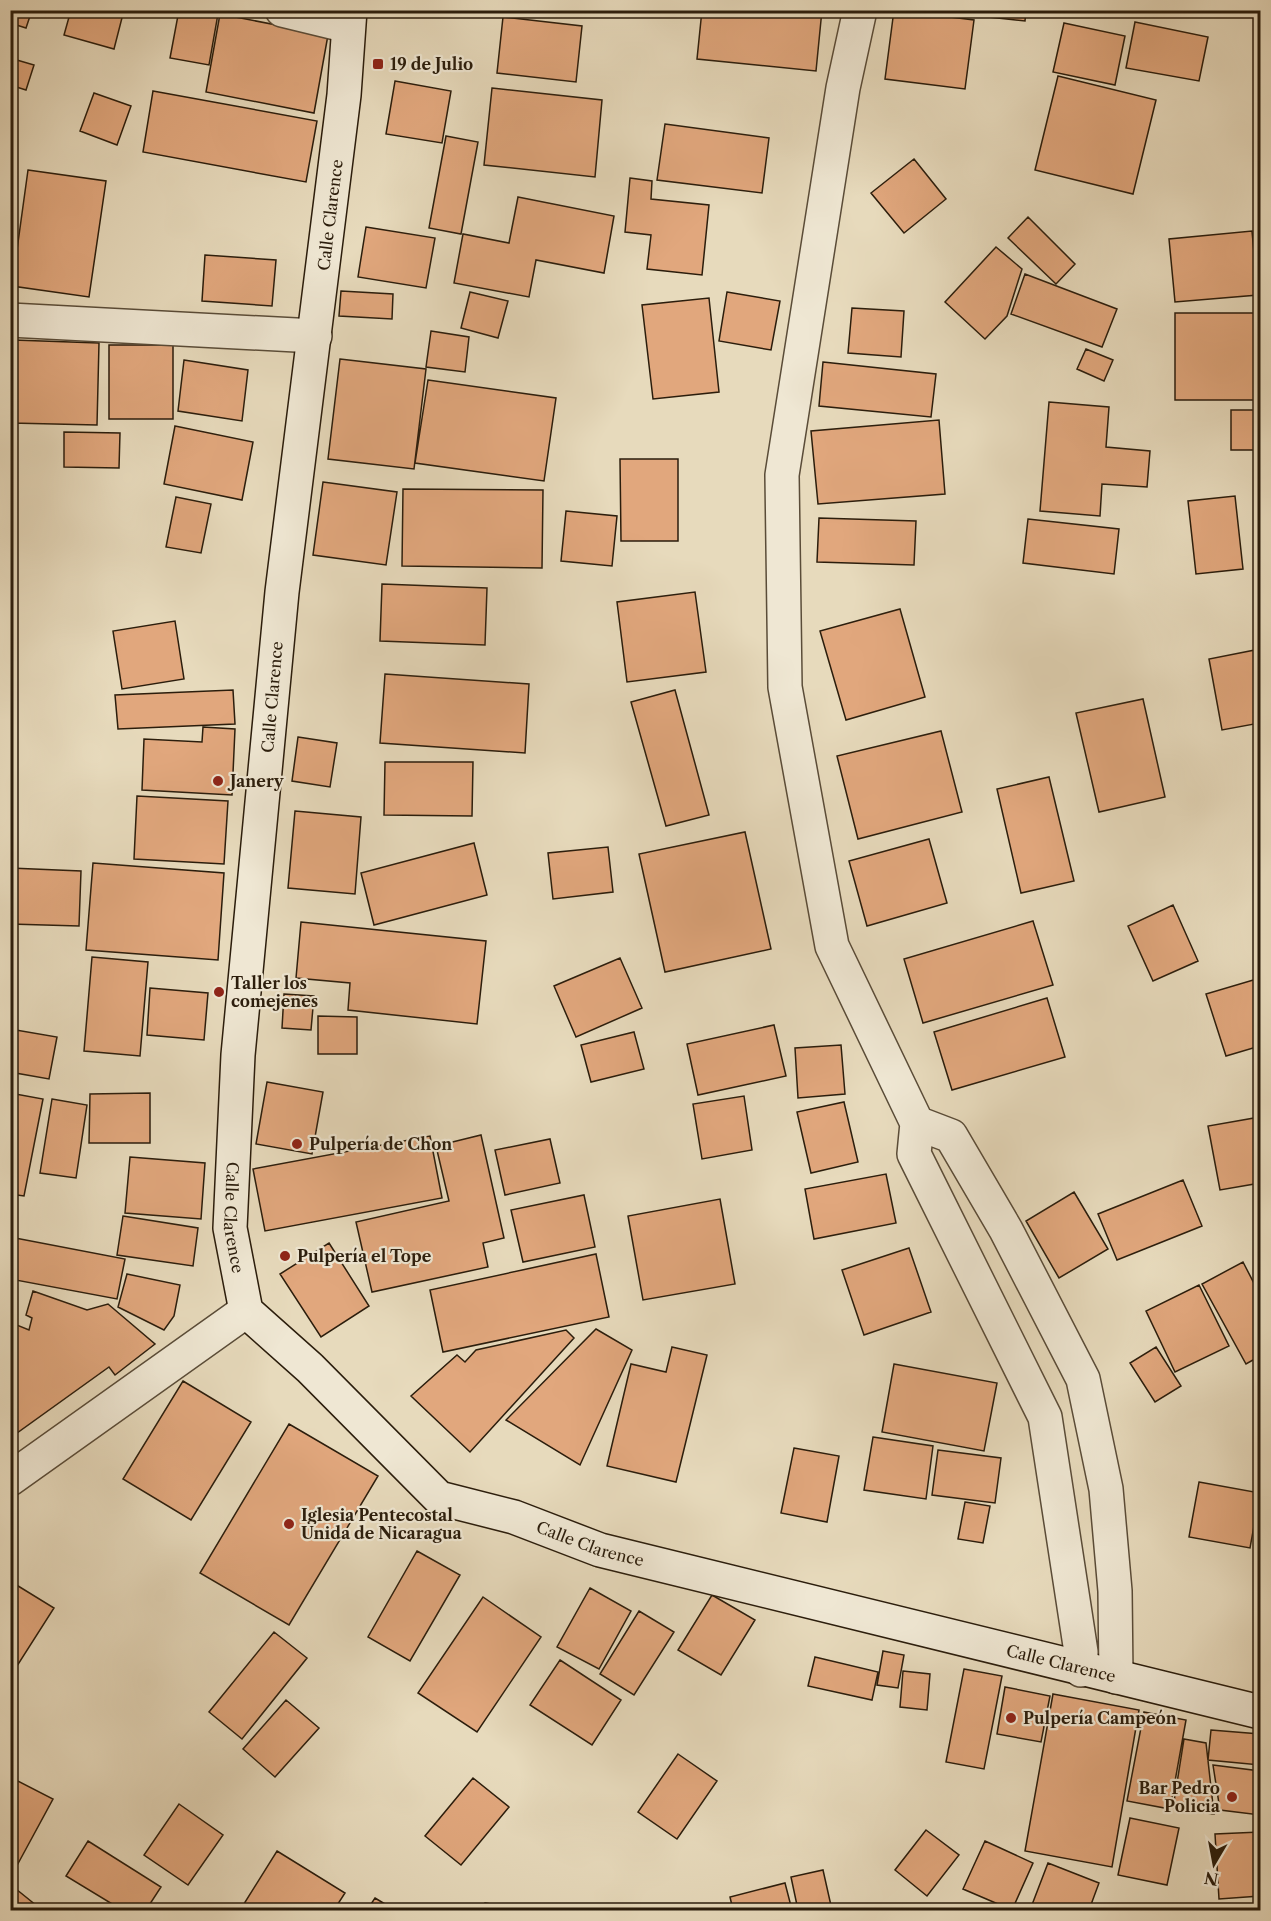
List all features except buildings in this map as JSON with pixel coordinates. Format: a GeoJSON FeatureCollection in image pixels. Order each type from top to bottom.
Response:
{"type":"FeatureCollection","features":[{"type":"Feature","properties":{"kind":"street"},"geometry":{"type":"LineString","coordinates":[[282,10],[349,19]]}},
{"type":"Feature","properties":{"kind":"street"},"geometry":{"type":"LineString","coordinates":[[860,10],[843,88],[782,475],[785,687],[832,946],[917,1123],[914,1154],[1045,1418],[1081,1652],[1081,1670]]}},
{"type":"Feature","properties":{"kind":"street","name":"Calle Clarence"},"geometry":{"type":"LineString","coordinates":[[349,19],[344,95],[282,592],[236,1080],[230,1228],[246,1311],[310,1368],[439,1498],[514,1517],[600,1550],[1081,1670],[1260,1712]]}},
{"type":"Feature","properties":{"kind":"street"},"geometry":{"type":"LineString","coordinates":[[10,320],[315,336]]}},
{"type":"Feature","properties":{"kind":"street"},"geometry":{"type":"LineString","coordinates":[[917,1123],[951,1136],[1006,1230],[1083,1379],[1106,1489],[1115,1591],[1116,1677]]}},
{"type":"Feature","properties":{"kind":"street"},"geometry":{"type":"LineString","coordinates":[[10,1479],[246,1311]]}},
{"type":"Feature","properties":{"kind":"place","name":"19 de Julio"},"geometry":{"type":"Point","coordinates":[378,64]}},
{"type":"Feature","properties":{"kind":"place","name":"Janery"},"geometry":{"type":"Point","coordinates":[218,781]}},
{"type":"Feature","properties":{"kind":"place","name":"Taller los comejenes"},"geometry":{"type":"Point","coordinates":[219,992]}},
{"type":"Feature","properties":{"kind":"place","name":"Pulpería de Chon"},"geometry":{"type":"Point","coordinates":[297,1144]}},
{"type":"Feature","properties":{"kind":"place","name":"Pulpería el Tope"},"geometry":{"type":"Point","coordinates":[285,1256]}},
{"type":"Feature","properties":{"kind":"place","name":"Iglesia Pentecostal Unida de Nicaragua"},"geometry":{"type":"Point","coordinates":[289,1524]}},
{"type":"Feature","properties":{"kind":"place","name":"Pulpería Campeón"},"geometry":{"type":"Point","coordinates":[1011,1718]}},
{"type":"Feature","properties":{"kind":"place","name":"Bar Pedro Policia"},"geometry":{"type":"Point","coordinates":[1232,1797]}}]}
